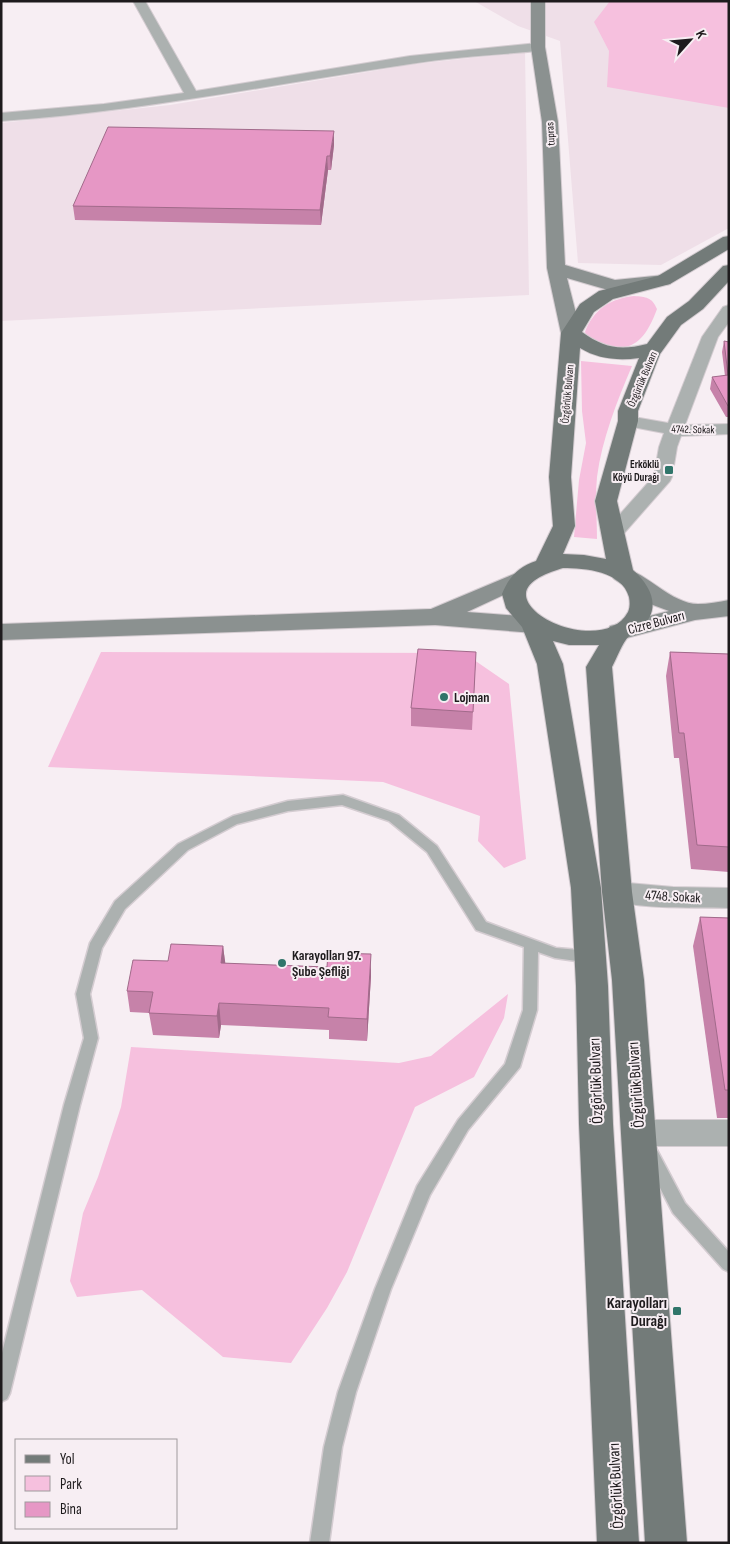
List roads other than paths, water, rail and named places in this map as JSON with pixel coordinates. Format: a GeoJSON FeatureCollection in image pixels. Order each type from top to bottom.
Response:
{"type":"FeatureCollection","features":[{"type":"Feature","properties":{"kind":"main road"},"geometry":{"type":"LineString","coordinates":[[655,348],[628,355],[609,354],[586,345],[571,333],[587,308],[606,295],[620,287],[664,280],[729,241]]}},
{"type":"Feature","properties":{"kind":"main road","name":"Özgürlük Bulvarı"},"geometry":{"type":"LineString","coordinates":[[622,574],[612,535],[606,500],[628,422],[628,411],[650,354],[655,348],[667,309],[696,305],[729,270]]}},
{"type":"Feature","properties":{"kind":"main road"},"geometry":{"type":"LineString","coordinates":[[620,287],[647,291],[657,295],[667,309]]}},
{"type":"Feature","properties":{"kind":"main road","name":"Özgörlük Bulvarı"},"geometry":{"type":"LineString","coordinates":[[547,563],[564,526],[560,477],[570,372],[571,333]]}},
{"type":"Feature","properties":{"kind":"main road"},"geometry":{"type":"LineString","coordinates":[[578,560],[609,567],[622,574],[635,585],[642,598],[641,611],[633,623],[619,632],[603,637],[566,637],[549,632],[534,625],[521,614],[515,602],[515,589],[521,578],[547,563],[578,560]]}},
{"type":"Feature","properties":{"kind":"main road","name":"Özgörlük Bulvarı"},"geometry":{"type":"LineString","coordinates":[[534,625],[550,664],[586,888],[596,1124],[618,1543]]}},
{"type":"Feature","properties":{"kind":"main road","name":"Özgürlük Bulvarı"},"geometry":{"type":"LineString","coordinates":[[619,632],[599,668],[617,892],[628,980],[666,1543]]}},
{"type":"Feature","properties":{"kind":"street"},"geometry":{"type":"LineString","coordinates":[[139,1],[192,96]]}},
{"type":"Feature","properties":{"kind":"street","name":"tupras"},"geometry":{"type":"LineString","coordinates":[[538,1],[538,47],[550,122],[556,268],[571,333]]}},
{"type":"Feature","properties":{"kind":"street"},"geometry":{"type":"LineString","coordinates":[[1,117],[69,112],[192,96],[423,58],[538,47]]}},
{"type":"Feature","properties":{"kind":"street"},"geometry":{"type":"LineString","coordinates":[[556,268],[591,280],[620,287]]}},
{"type":"Feature","properties":{"kind":"street"},"geometry":{"type":"LineString","coordinates":[[612,535],[664,477],[668,447],[674,429],[710,337],[729,310]]}},
{"type":"Feature","properties":{"kind":"street","name":"4742. Sokak"},"geometry":{"type":"LineString","coordinates":[[628,422],[682,431],[729,429]]}},
{"type":"Feature","properties":{"kind":"street","name":"Cizre Bulvarı"},"geometry":{"type":"LineString","coordinates":[[622,574],[662,600],[694,612]]}},
{"type":"Feature","properties":{"kind":"street"},"geometry":{"type":"LineString","coordinates":[[435,617],[521,578]]}},
{"type":"Feature","properties":{"kind":"street","name":"Cizre Bulvarı"},"geometry":{"type":"LineString","coordinates":[[619,632],[694,612],[729,608]]}},
{"type":"Feature","properties":{"kind":"street"},"geometry":{"type":"LineString","coordinates":[[1,632],[435,617],[534,625]]}},
{"type":"Feature","properties":{"kind":"street","name":"4748. Sokak"},"geometry":{"type":"LineString","coordinates":[[617,892],[672,897],[729,898]]}},
{"type":"Feature","properties":{"kind":"street"},"geometry":{"type":"LineString","coordinates":[[638,1133],[729,1133]]}},
{"type":"Feature","properties":{"kind":"lane"},"geometry":{"type":"LineString","coordinates":[[1,1394],[72,1105],[91,1038],[83,994],[95,947],[120,905],[184,846],[233,821],[288,806],[343,800],[394,818],[432,850],[481,926],[555,953],[590,957]]}},
{"type":"Feature","properties":{"kind":"lane"},"geometry":{"type":"LineString","coordinates":[[319,1543],[333,1447],[347,1392],[383,1289],[423,1191],[463,1125],[512,1067],[530,1010],[531,944]]}},
{"type":"Feature","properties":{"kind":"lane"},"geometry":{"type":"LineString","coordinates":[[638,1133],[679,1208],[729,1264]]}},
{"type":"Feature","properties":{"kind":"place","name":"Erköklü Köyü Durağı"},"geometry":{"type":"Point","coordinates":[669,470]}},
{"type":"Feature","properties":{"kind":"place","name":"Lojman"},"geometry":{"type":"Point","coordinates":[444,697]}},
{"type":"Feature","properties":{"kind":"place","name":"Karayolları 97. Şube Şefliği"},"geometry":{"type":"Point","coordinates":[282,963]}},
{"type":"Feature","properties":{"kind":"place","name":"Karayolları Durağı"},"geometry":{"type":"Point","coordinates":[677,1311]}}]}
